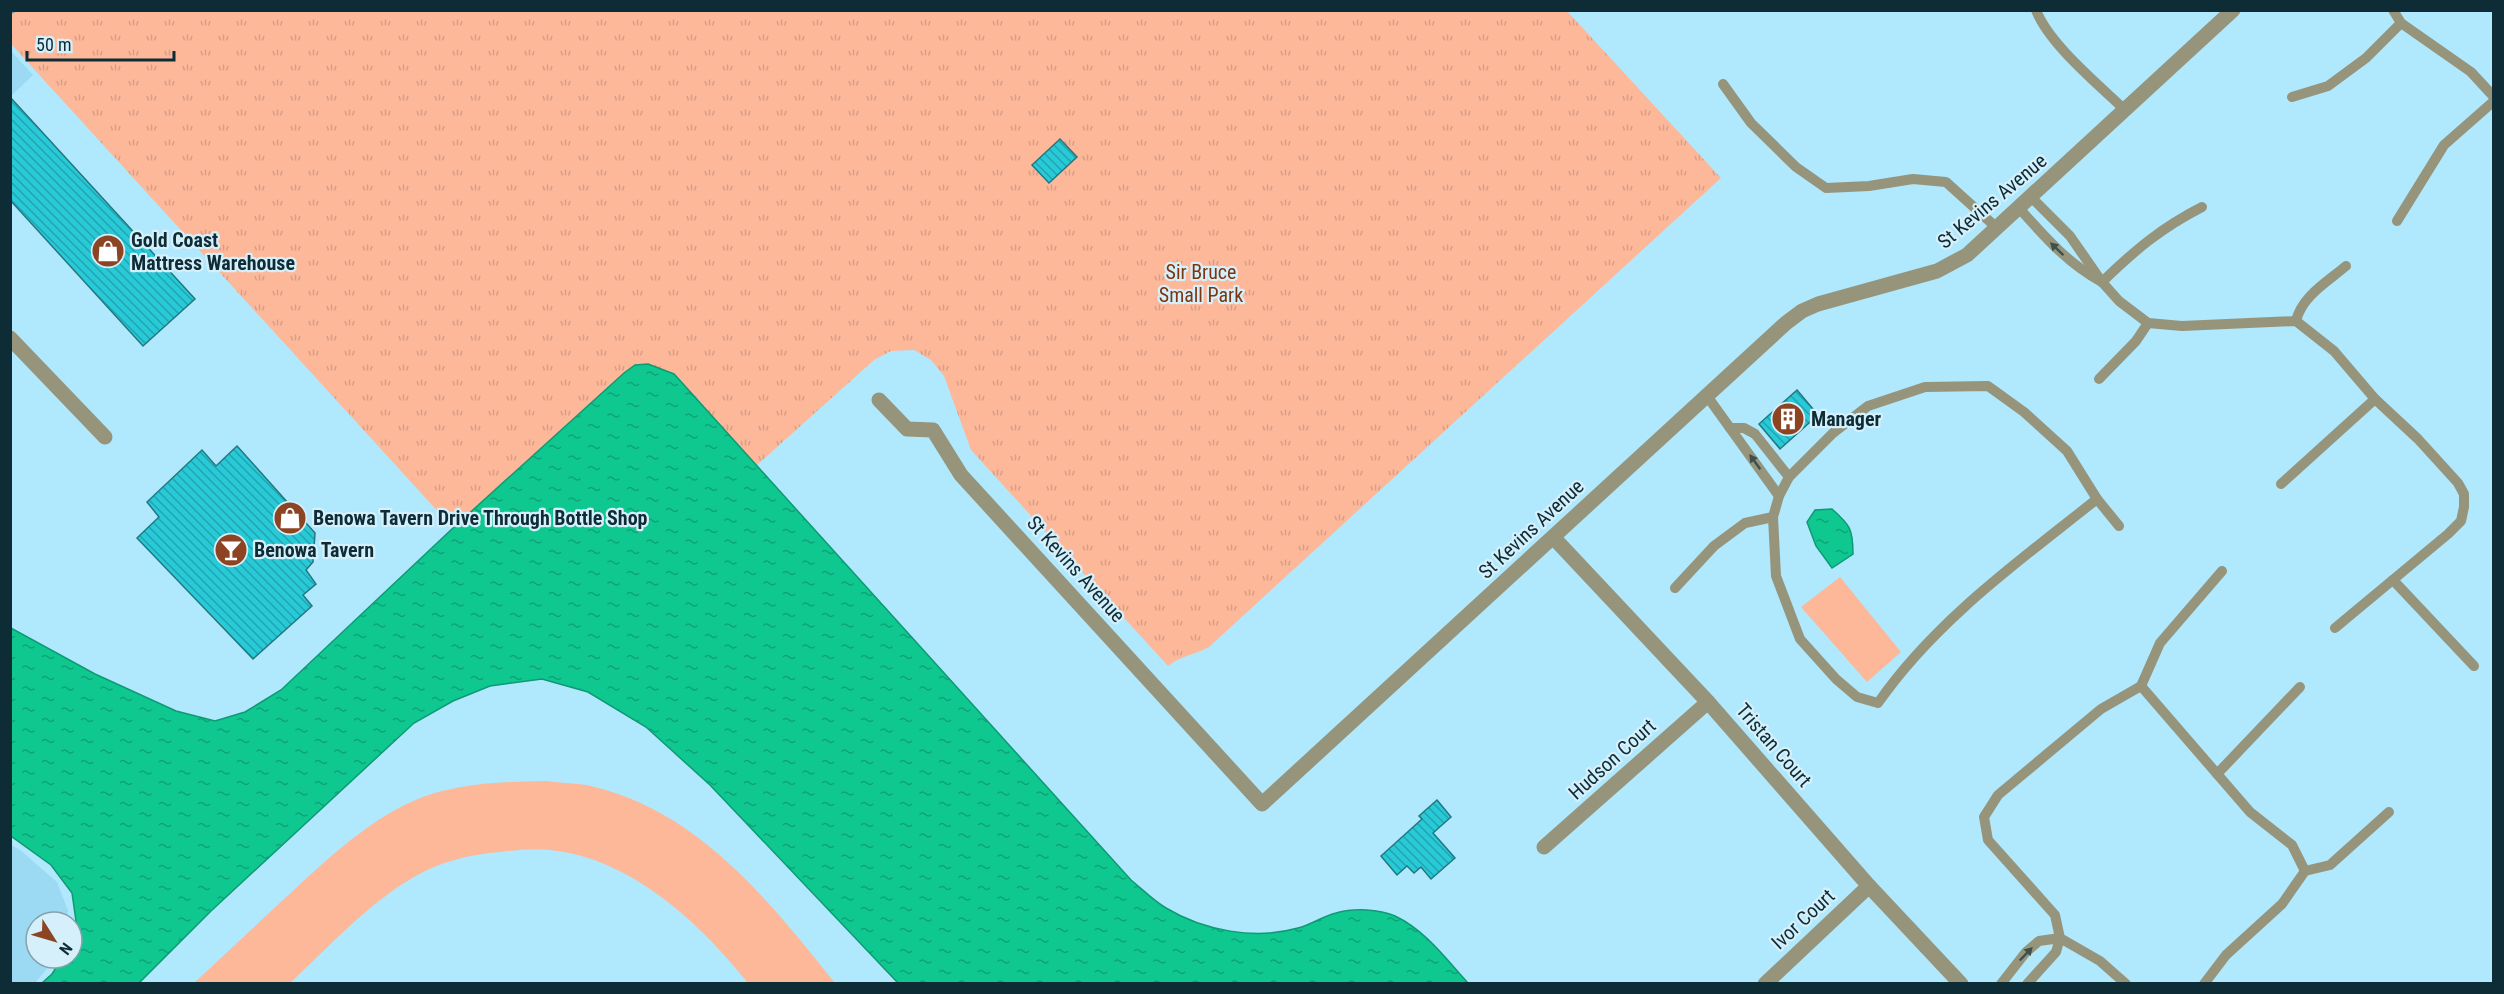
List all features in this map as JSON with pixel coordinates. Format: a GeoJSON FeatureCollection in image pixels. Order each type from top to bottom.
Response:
{"type":"FeatureCollection","features":[{"type":"Feature","properties":{"kind":"street","name":"St Kevins Avenue"},"geometry":{"type":"LineString","coordinates":[[879,400],[907,429],[933,430],[961,475],[1262,804],[1802,311],[1834,299],[1938,271],[1967,255],[2233,10]]}},
{"type":"Feature","properties":{"kind":"street"},"geometry":{"type":"LineString","coordinates":[[10,338],[105,437]]}},
{"type":"Feature","properties":{"kind":"street","name":"Tristan Court"},"geometry":{"type":"LineString","coordinates":[[1553,537],[1708,702],[1869,886],[1961,984]]}},
{"type":"Feature","properties":{"kind":"street","name":"Hudson Court"},"geometry":{"type":"LineString","coordinates":[[1544,847],[1708,702]]}},
{"type":"Feature","properties":{"kind":"street","name":"Ivor Court"},"geometry":{"type":"LineString","coordinates":[[1765,984],[1869,886]]}},
{"type":"Feature","properties":{"kind":"lane"},"geometry":{"type":"LineString","coordinates":[[2036,10],[2041,24],[2064,50],[2125,110]]}},
{"type":"Feature","properties":{"kind":"lane"},"geometry":{"type":"LineString","coordinates":[[2393,10],[2401,23],[2457,60],[2493,99],[2444,146],[2397,221]]}},
{"type":"Feature","properties":{"kind":"lane"},"geometry":{"type":"LineString","coordinates":[[2292,97],[2328,86],[2366,58],[2401,23]]}},
{"type":"Feature","properties":{"kind":"lane"},"geometry":{"type":"LineString","coordinates":[[1723,84],[1751,123],[1796,167],[1826,188],[1869,186],[1913,179],[1946,182],[1997,228]]}},
{"type":"Feature","properties":{"kind":"lane"},"geometry":{"type":"LineString","coordinates":[[2031,197],[2070,236],[2102,282],[2119,301],[2148,323],[2182,326],[2296,321],[2334,351],[2374,399],[2418,439],[2458,483],[2464,494],[2461,521],[2336,628]]}},
{"type":"Feature","properties":{"kind":"lane"},"geometry":{"type":"LineString","coordinates":[[2102,282],[2138,248],[2170,223],[2202,207]]}},
{"type":"Feature","properties":{"kind":"lane"},"geometry":{"type":"LineString","coordinates":[[2019,208],[2063,255],[2082,271],[2102,282]]}},
{"type":"Feature","properties":{"kind":"lane"},"geometry":{"type":"LineString","coordinates":[[2296,321],[2298,311],[2306,299],[2346,266]]}},
{"type":"Feature","properties":{"kind":"lane"},"geometry":{"type":"LineString","coordinates":[[2099,379],[2136,341],[2148,323]]}},
{"type":"Feature","properties":{"kind":"lane"},"geometry":{"type":"LineString","coordinates":[[2097,500],[2005,572],[1934,636],[1878,703],[1857,697],[1836,679],[1800,639],[1776,576],[1773,517],[1779,496],[1789,477],[1833,433],[1868,406],[1925,387],[1989,386],[2024,412],[2067,451],[2097,500],[2119,526]]}},
{"type":"Feature","properties":{"kind":"lane"},"geometry":{"type":"LineString","coordinates":[[1707,396],[1779,496]]}},
{"type":"Feature","properties":{"kind":"lane"},"geometry":{"type":"LineString","coordinates":[[2281,484],[2374,399]]}},
{"type":"Feature","properties":{"kind":"lane"},"geometry":{"type":"LineString","coordinates":[[1730,428],[1744,428],[1755,434],[1789,477]]}},
{"type":"Feature","properties":{"kind":"lane"},"geometry":{"type":"LineString","coordinates":[[1675,588],[1714,546],[1745,523],[1773,517]]}},
{"type":"Feature","properties":{"kind":"lane"},"geometry":{"type":"LineString","coordinates":[[2027,984],[2056,952],[2060,938],[2055,915],[1988,840],[1984,817],[1998,795],[2101,709],[2142,686],[2160,643],[2222,571]]}},
{"type":"Feature","properties":{"kind":"lane"},"geometry":{"type":"LineString","coordinates":[[2393,580],[2474,666]]}},
{"type":"Feature","properties":{"kind":"lane"},"geometry":{"type":"LineString","coordinates":[[2142,686],[2250,812],[2292,845],[2305,871]]}},
{"type":"Feature","properties":{"kind":"lane"},"geometry":{"type":"LineString","coordinates":[[2217,774],[2300,687]]}},
{"type":"Feature","properties":{"kind":"lane"},"geometry":{"type":"LineString","coordinates":[[2204,984],[2226,955],[2282,904],[2305,871],[2330,865],[2389,812]]}},
{"type":"Feature","properties":{"kind":"lane"},"geometry":{"type":"LineString","coordinates":[[2001,984],[2026,952],[2039,941],[2060,938],[2100,961],[2126,984]]}},
{"type":"Feature","properties":{"kind":"path"},"geometry":{"type":"LineString","coordinates":[[10,12],[20,10]]}},
{"type":"Feature","properties":{"kind":"shaded area"},"geometry":{"type":"Polygon","coordinates":[[[11,51],[33,75],[10,96],[11,51]]]}},
{"type":"Feature","properties":{"kind":"shaded area"},"geometry":{"type":"Polygon","coordinates":[[[11,845],[57,882],[68,910],[24,910],[24,970],[46,970],[35,983],[11,983],[11,845]]]}},
{"type":"Feature","properties":{"kind":"green space","name":"Sir Bruce Small Park"},"geometry":{"type":"Polygon","coordinates":[[[11,10],[1567,11],[1721,178],[1209,647],[1168,666],[971,450],[944,376],[931,360],[914,350],[891,351],[874,360],[756,466],[674,374],[648,364],[635,365],[453,528],[11,44],[11,10]]]}},
{"type":"Feature","properties":{"kind":"green space"},"geometry":{"type":"Polygon","coordinates":[[[1840,577],[1901,652],[1867,682],[1801,607],[1840,577]]]}},
{"type":"Feature","properties":{"kind":"green space"},"geometry":{"type":"Polygon","coordinates":[[[546,781],[591,786],[630,798],[666,816],[699,838],[758,892],[835,983],[748,983],[729,960],[686,917],[636,880],[608,866],[580,856],[538,849],[467,857],[424,872],[397,888],[364,913],[290,983],[194,983],[328,859],[360,833],[393,811],[427,796],[460,787],[546,781]]]}},
{"type":"Feature","properties":{"kind":"water"},"geometry":{"type":"Polygon","coordinates":[[[648,364],[674,374],[1131,880],[1157,902],[1197,923],[1247,933],[1282,932],[1308,925],[1343,911],[1366,910],[1389,914],[1416,929],[1468,983],[898,983],[710,785],[646,727],[588,692],[542,679],[490,686],[453,701],[414,723],[211,911],[139,983],[42,983],[54,970],[84,970],[84,910],[74,910],[72,893],[51,865],[11,836],[11,628],[95,674],[176,711],[215,721],[245,712],[281,690],[453,528],[635,365],[648,364]]]}},
{"type":"Feature","properties":{"kind":"water"},"geometry":{"type":"Polygon","coordinates":[[[1832,509],[1849,528],[1853,554],[1832,568],[1816,546],[1807,522],[1815,510],[1832,509]]]}},
{"type":"Feature","properties":{"kind":"building"},"geometry":{"type":"Polygon","coordinates":[[[10,97],[195,299],[143,346],[10,200],[10,97]]]}},
{"type":"Feature","properties":{"kind":"building"},"geometry":{"type":"Polygon","coordinates":[[[1060,139],[1077,157],[1049,183],[1032,165],[1060,139]]]}},
{"type":"Feature","properties":{"kind":"building","name":"Manager"},"geometry":{"type":"Polygon","coordinates":[[[1797,390],[1818,415],[1780,449],[1759,424],[1797,390]]]}},
{"type":"Feature","properties":{"kind":"building","name":"Benowa Tavern"},"geometry":{"type":"Polygon","coordinates":[[[237,446],[315,533],[313,562],[306,570],[316,584],[303,595],[312,606],[253,659],[137,538],[159,517],[147,502],[202,450],[216,466],[237,446]]]}},
{"type":"Feature","properties":{"kind":"building"},"geometry":{"type":"Polygon","coordinates":[[[1437,800],[1451,817],[1433,833],[1455,858],[1431,879],[1421,867],[1414,873],[1407,866],[1397,875],[1381,856],[1422,819],[1419,816],[1437,800]]]}},
{"type":"Feature","properties":{"kind":"place","name":"Gold Coast Mattress Warehouse"},"geometry":{"type":"Point","coordinates":[108,251]}},
{"type":"Feature","properties":{"kind":"place","name":"Manager"},"geometry":{"type":"Point","coordinates":[1788,419]}},
{"type":"Feature","properties":{"kind":"place","name":"Benowa Tavern Drive Through Bottle Shop"},"geometry":{"type":"Point","coordinates":[290,518]}},
{"type":"Feature","properties":{"kind":"place","name":"Benowa Tavern"},"geometry":{"type":"Point","coordinates":[231,550]}}]}
